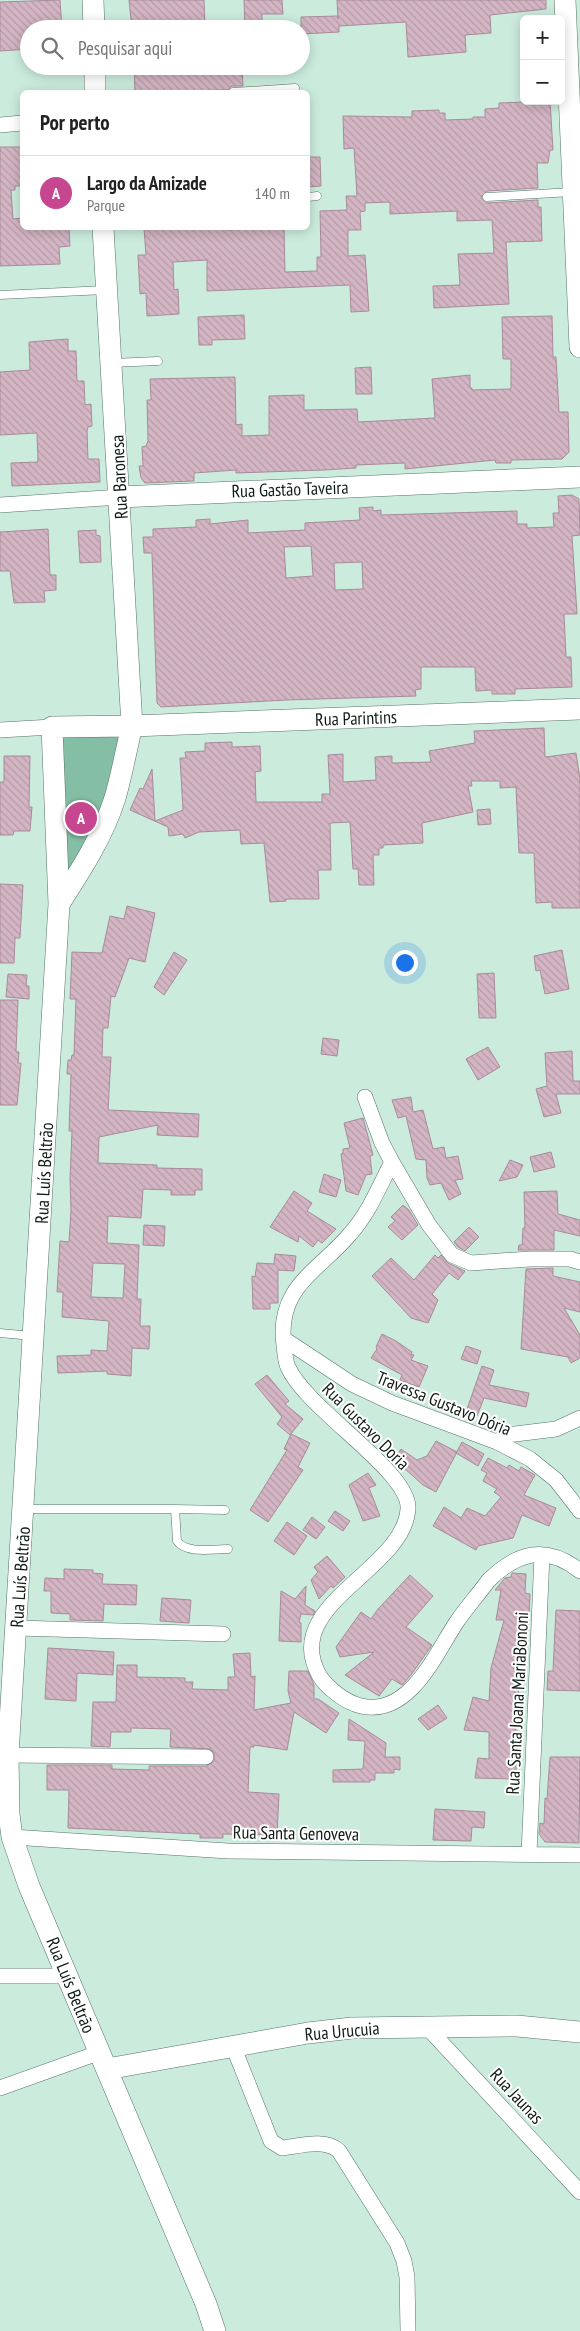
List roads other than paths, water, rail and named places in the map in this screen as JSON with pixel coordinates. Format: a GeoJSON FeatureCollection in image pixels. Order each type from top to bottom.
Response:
{"type":"FeatureCollection","features":[{"type":"Feature","properties":{"kind":"main road"},"geometry":{"type":"LineString","coordinates":[[93,0],[94,20]]}},
{"type":"Feature","properties":{"kind":"main road"},"geometry":{"type":"LineString","coordinates":[[565,0],[574,93],[572,192],[580,347]]}},
{"type":"Feature","properties":{"kind":"main road"},"geometry":{"type":"LineString","coordinates":[[95,75],[96,90]]}},
{"type":"Feature","properties":{"kind":"main road","name":"Rua Baronesa"},"geometry":{"type":"LineString","coordinates":[[103,230],[132,726]]}},
{"type":"Feature","properties":{"kind":"main road","name":"Rua Gastão Taveira"},"geometry":{"type":"LineString","coordinates":[[120,497],[580,477]]}},
{"type":"Feature","properties":{"kind":"main road","name":"Rua Parintins"},"geometry":{"type":"LineString","coordinates":[[132,726],[580,710]]}},
{"type":"Feature","properties":{"kind":"main road"},"geometry":{"type":"LineString","coordinates":[[52,727],[132,726]]}},
{"type":"Feature","properties":{"kind":"main road","name":"Rua Luís Beltrão"},"geometry":{"type":"LineString","coordinates":[[67,873],[98,838],[114,798],[132,726]]}},
{"type":"Feature","properties":{"kind":"main road","name":"Rua Luís Beltrão"},"geometry":{"type":"LineString","coordinates":[[52,727],[67,873],[59,904],[17,1628],[7,1659],[9,1814],[12,1837],[29,1886],[206,2304],[215,2331]]}},
{"type":"Feature","properties":{"kind":"main road","name":"Rua Urucuia"},"geometry":{"type":"LineString","coordinates":[[102,2061],[233,2046],[308,2033],[352,2028],[517,2026],[580,2032]]}},
{"type":"Feature","properties":{"kind":"street"},"geometry":{"type":"LineString","coordinates":[[0,125],[20,123]]}},
{"type":"Feature","properties":{"kind":"street","name":"Rua Gastão Taveira"},"geometry":{"type":"LineString","coordinates":[[0,505],[120,497]]}},
{"type":"Feature","properties":{"kind":"street"},"geometry":{"type":"LineString","coordinates":[[0,730],[52,727]]}},
{"type":"Feature","properties":{"kind":"street"},"geometry":{"type":"LineString","coordinates":[[364,1097],[382,1143],[392,1162],[429,1225],[452,1255],[471,1263],[530,1259],[570,1259],[580,1262]]}},
{"type":"Feature","properties":{"kind":"street","name":"Rua Gustavo Doria"},"geometry":{"type":"LineString","coordinates":[[392,1162],[364,1216],[350,1235],[311,1271],[293,1292],[283,1322],[288,1366],[307,1395],[322,1411],[377,1459],[400,1486],[406,1495],[409,1506],[407,1521],[400,1534],[377,1562],[330,1606],[317,1624],[311,1643],[313,1662],[321,1678],[334,1692],[358,1705],[374,1708],[388,1705],[408,1692],[417,1682],[458,1620],[503,1565],[520,1557],[542,1554],[558,1558],[580,1571]]}},
{"type":"Feature","properties":{"kind":"street","name":"Travessa Gustavo Dória"},"geometry":{"type":"LineString","coordinates":[[284,1339],[360,1388],[392,1403],[497,1442],[530,1459],[556,1480],[580,1511]]}},
{"type":"Feature","properties":{"kind":"street"},"geometry":{"type":"LineString","coordinates":[[497,1442],[507,1435],[556,1429],[580,1418]]}},
{"type":"Feature","properties":{"kind":"street","name":"Rua Santa Joana MariaBononi"},"geometry":{"type":"LineString","coordinates":[[529,1854],[542,1554]]}},
{"type":"Feature","properties":{"kind":"street"},"geometry":{"type":"LineString","coordinates":[[17,1628],[223,1634]]}},
{"type":"Feature","properties":{"kind":"street"},"geometry":{"type":"LineString","coordinates":[[8,1755],[206,1757]]}},
{"type":"Feature","properties":{"kind":"street","name":"Rua Santa Genoveva"},"geometry":{"type":"LineString","coordinates":[[12,1837],[228,1851],[580,1855]]}},
{"type":"Feature","properties":{"kind":"street"},"geometry":{"type":"LineString","coordinates":[[0,1976],[68,1976]]}},
{"type":"Feature","properties":{"kind":"street","name":"Rua Jaunas"},"geometry":{"type":"LineString","coordinates":[[426,2026],[580,2192]]}},
{"type":"Feature","properties":{"kind":"street"},"geometry":{"type":"LineString","coordinates":[[233,2046],[271,2141],[282,2148],[326,2144],[334,2146],[397,2243],[404,2261],[407,2278],[408,2331]]}},
{"type":"Feature","properties":{"kind":"street"},"geometry":{"type":"LineString","coordinates":[[0,2088],[102,2061]]}},
{"type":"Feature","properties":{"kind":"lane"},"geometry":{"type":"LineString","coordinates":[[264,90],[294,88]]}},
{"type":"Feature","properties":{"kind":"lane"},"geometry":{"type":"LineString","coordinates":[[487,198],[572,192]]}},
{"type":"Feature","properties":{"kind":"lane"},"geometry":{"type":"LineString","coordinates":[[310,196],[317,196]]}},
{"type":"Feature","properties":{"kind":"lane"},"geometry":{"type":"LineString","coordinates":[[0,295],[107,290]]}},
{"type":"Feature","properties":{"kind":"lane"},"geometry":{"type":"LineString","coordinates":[[112,364],[158,362]]}},
{"type":"Feature","properties":{"kind":"lane"},"geometry":{"type":"LineString","coordinates":[[0,1333],[34,1337]]}},
{"type":"Feature","properties":{"kind":"lane"},"geometry":{"type":"LineString","coordinates":[[24,1509],[225,1510]]}},
{"type":"Feature","properties":{"kind":"lane"},"geometry":{"type":"LineString","coordinates":[[175,1509],[177,1541],[180,1545],[188,1548],[228,1549]]}},
{"type":"Feature","properties":{"kind":"place","name":"Largo da Amizade"},"geometry":{"type":"Point","coordinates":[81,818]}}]}
